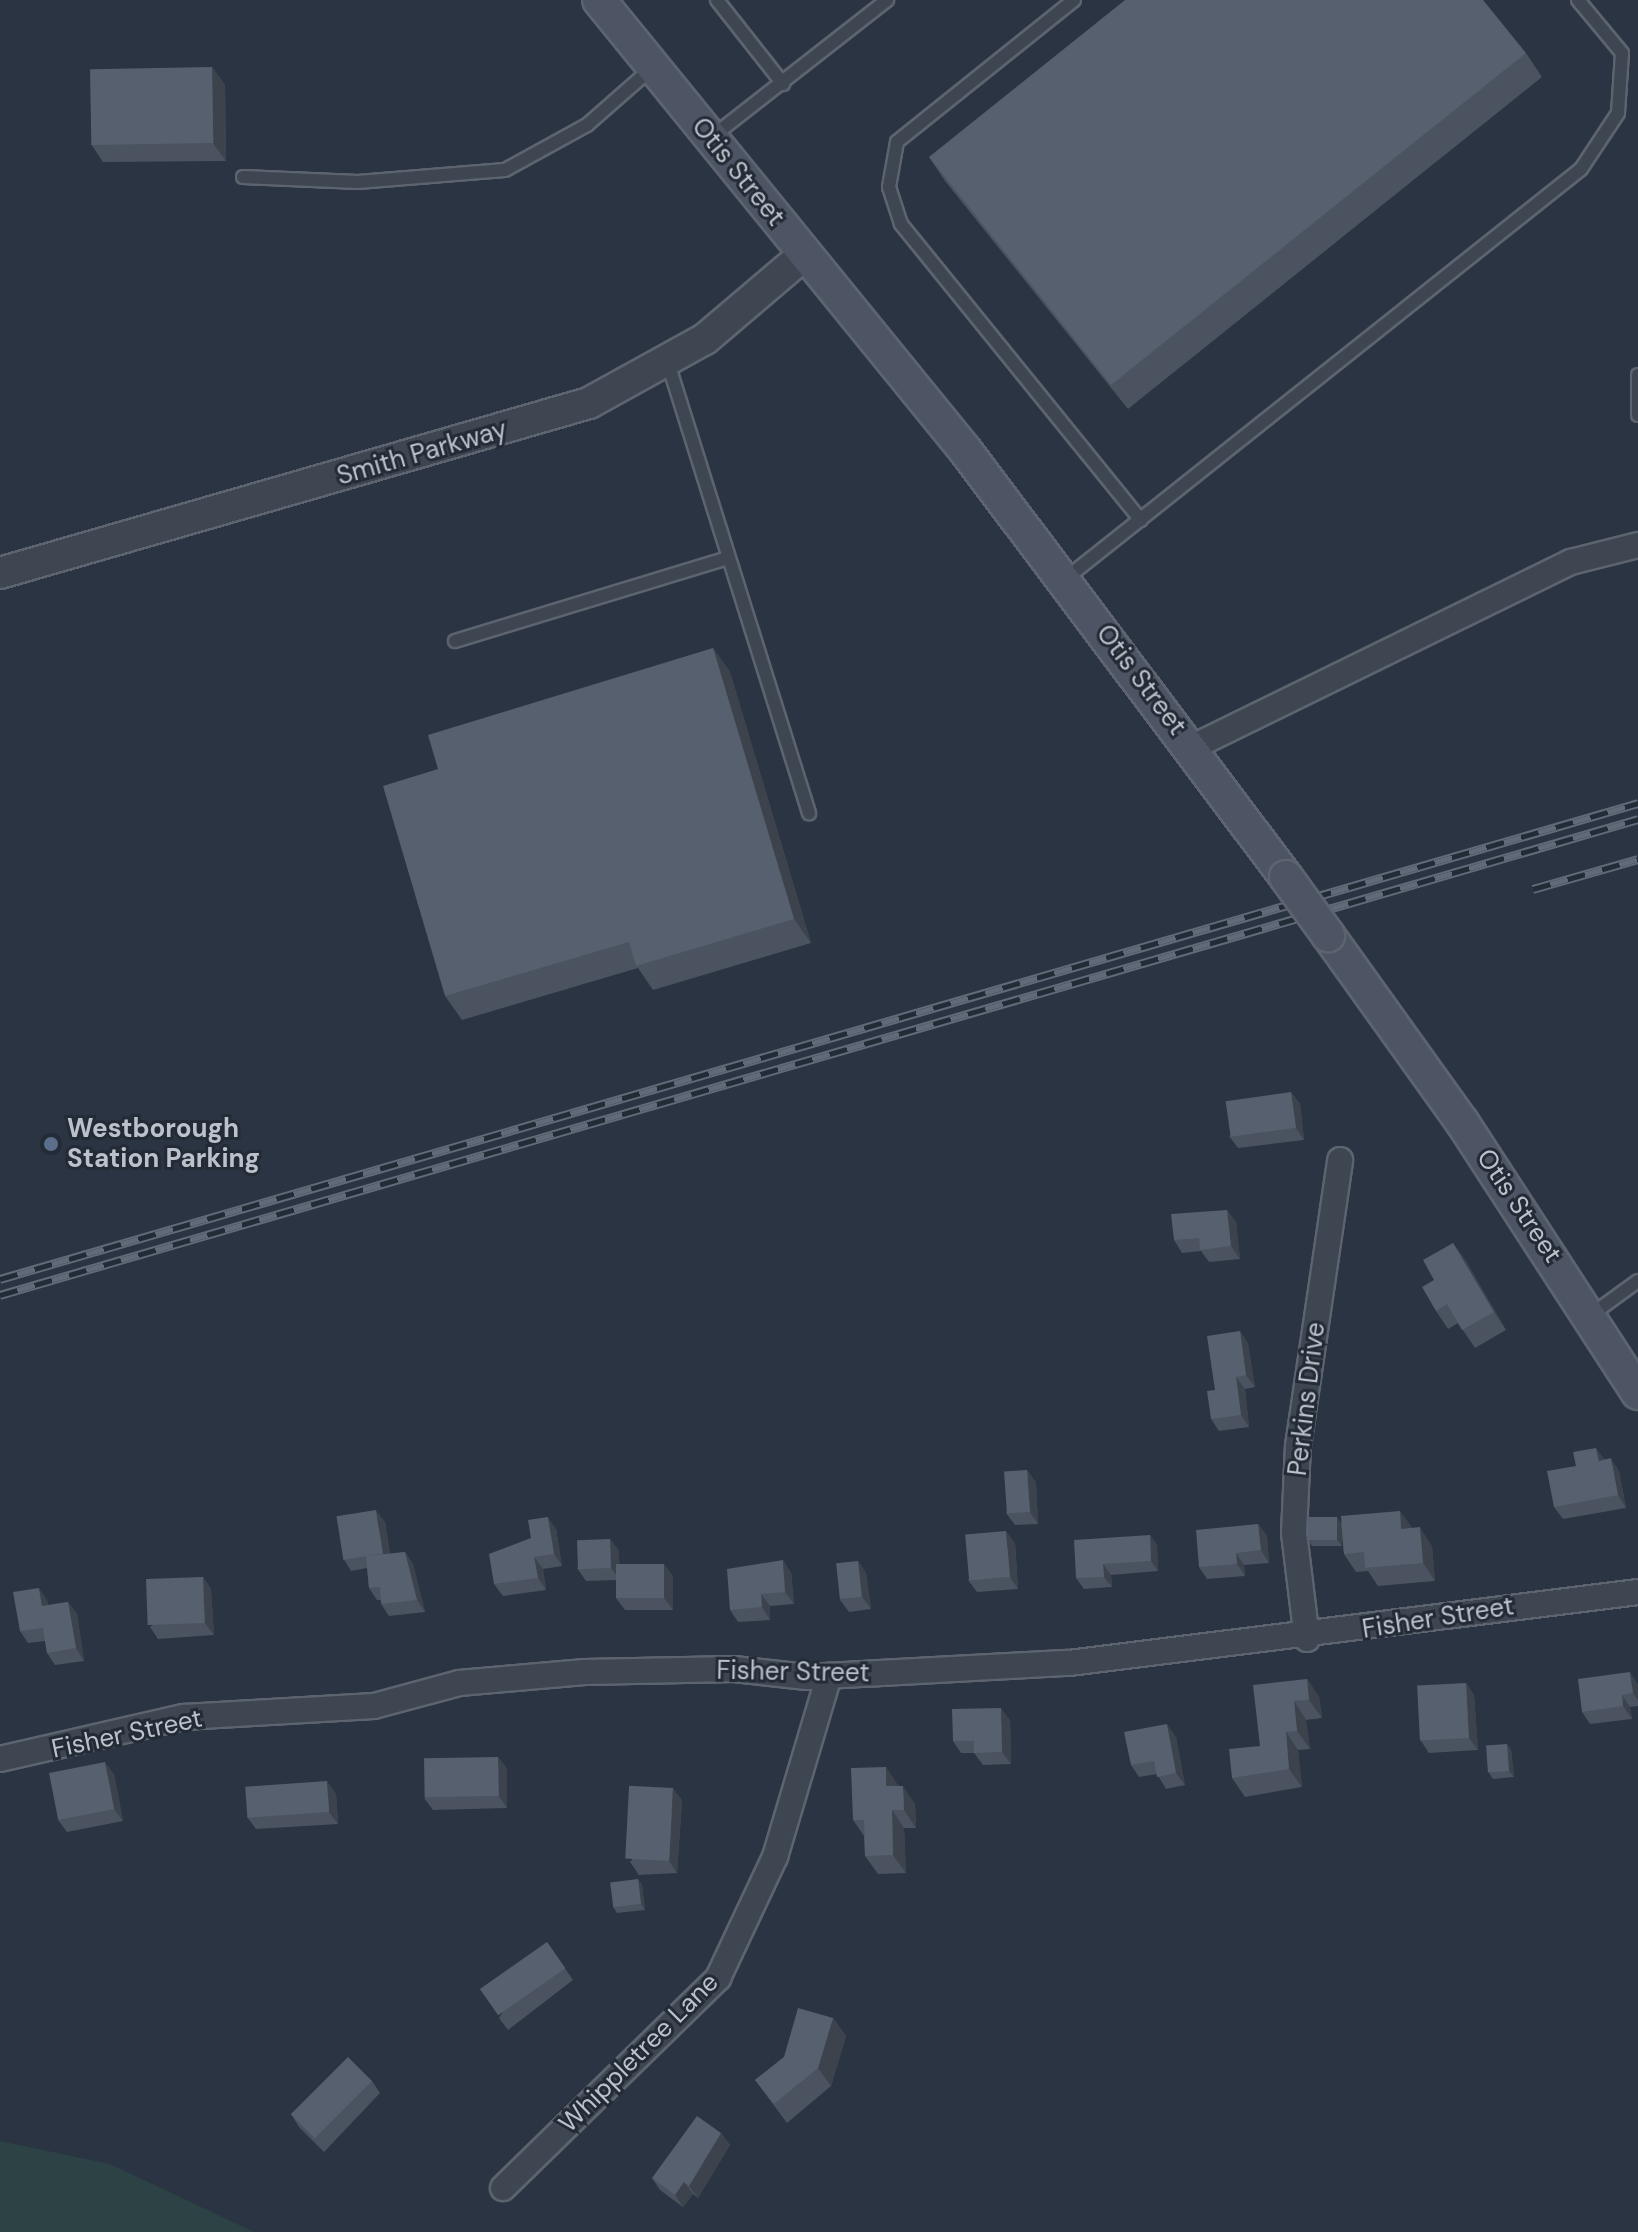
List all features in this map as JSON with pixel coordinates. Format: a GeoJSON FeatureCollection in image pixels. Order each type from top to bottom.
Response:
{"type":"FeatureCollection","features":[{"type":"Feature","properties":{"kind":"main road","name":"Otis Street"},"geometry":{"type":"LineString","coordinates":[[599,0],[805,254],[1193,747],[1328,935],[1591,1315],[1638,1393]]}},
{"type":"Feature","properties":{"kind":"street","name":"Smith Parkway"},"geometry":{"type":"LineString","coordinates":[[0,573],[545,419],[668,363],[805,254]]}},
{"type":"Feature","properties":{"kind":"street"},"geometry":{"type":"LineString","coordinates":[[1193,747],[1571,562],[1638,545]]}},
{"type":"Feature","properties":{"kind":"street","name":"Perkins Drive"},"geometry":{"type":"LineString","coordinates":[[1307,1639],[1294,1533],[1298,1446],[1340,1160]]}},
{"type":"Feature","properties":{"kind":"street","name":"Fisher Street"},"geometry":{"type":"LineString","coordinates":[[0,1759],[184,1717],[374,1706],[459,1683],[719,1669],[829,1676],[1069,1663],[1307,1639],[1638,1592]]}},
{"type":"Feature","properties":{"kind":"street","name":"Whippletree Lane"},"geometry":{"type":"LineString","coordinates":[[503,2188],[718,1978],[775,1857],[829,1676]]}},
{"type":"Feature","properties":{"kind":"lane"},"geometry":{"type":"LineString","coordinates":[[717,0],[783,84]]}},
{"type":"Feature","properties":{"kind":"lane"},"geometry":{"type":"LineString","coordinates":[[710,138],[887,0]]}},
{"type":"Feature","properties":{"kind":"lane"},"geometry":{"type":"LineString","coordinates":[[1074,0],[897,142],[889,187],[901,224],[1141,520]]}},
{"type":"Feature","properties":{"kind":"lane"},"geometry":{"type":"LineString","coordinates":[[1064,580],[1581,169],[1618,113],[1622,53],[1578,0]]}},
{"type":"Feature","properties":{"kind":"lane"},"geometry":{"type":"LineString","coordinates":[[243,177],[358,182],[505,170],[587,125],[653,67]]}},
{"type":"Feature","properties":{"kind":"lane"},"geometry":{"type":"LineString","coordinates":[[668,363],[809,813]]}},
{"type":"Feature","properties":{"kind":"lane"},"geometry":{"type":"LineString","coordinates":[[1638,375],[1638,415]]}},
{"type":"Feature","properties":{"kind":"lane"},"geometry":{"type":"LineString","coordinates":[[455,641],[729,558]]}},
{"type":"Feature","properties":{"kind":"lane"},"geometry":{"type":"LineString","coordinates":[[1591,1315],[1638,1281]]}},
{"type":"Feature","properties":{"kind":"green space"},"geometry":{"type":"Polygon","coordinates":[[[0,2141],[110,2164],[254,2232],[0,2232],[0,2141]]]}},
{"type":"Feature","properties":{"kind":"building"},"geometry":{"type":"Polygon","coordinates":[[[1125,0],[1483,0],[1526,53],[1111,385],[929,157],[1125,0]]]}},
{"type":"Feature","properties":{"kind":"building"},"geometry":{"type":"Polygon","coordinates":[[[212,67],[213,143],[91,145],[90,69],[212,67]]]}},
{"type":"Feature","properties":{"kind":"building"},"geometry":{"type":"Polygon","coordinates":[[[713,648],[794,919],[636,966],[629,942],[445,996],[383,786],[438,769],[428,735],[713,648]]]}},
{"type":"Feature","properties":{"kind":"building"},"geometry":{"type":"Polygon","coordinates":[[[1291,1092],[1296,1128],[1231,1137],[1226,1101],[1291,1092]]]}},
{"type":"Feature","properties":{"kind":"building"},"geometry":{"type":"Polygon","coordinates":[[[1227,1210],[1231,1246],[1200,1250],[1199,1238],[1174,1240],[1171,1214],[1227,1210]]]}},
{"type":"Feature","properties":{"kind":"building"},"geometry":{"type":"Polygon","coordinates":[[[1453,1243],[1494,1312],[1462,1330],[1447,1304],[1436,1311],[1422,1287],[1434,1280],[1423,1260],[1453,1243]]]}},
{"type":"Feature","properties":{"kind":"building"},"geometry":{"type":"Polygon","coordinates":[[[1240,1331],[1246,1375],[1236,1377],[1241,1415],[1211,1419],[1207,1391],[1215,1390],[1207,1336],[1240,1331]]]}},
{"type":"Feature","properties":{"kind":"building"},"geometry":{"type":"Polygon","coordinates":[[[1596,1448],[1599,1461],[1611,1458],[1618,1495],[1554,1507],[1547,1471],[1576,1466],[1573,1452],[1596,1448]]]}},
{"type":"Feature","properties":{"kind":"building"},"geometry":{"type":"Polygon","coordinates":[[[1027,1470],[1030,1512],[1007,1514],[1004,1472],[1027,1470]]]}},
{"type":"Feature","properties":{"kind":"building"},"geometry":{"type":"Polygon","coordinates":[[[376,1510],[383,1553],[343,1560],[336,1516],[376,1510]]]}},
{"type":"Feature","properties":{"kind":"building"},"geometry":{"type":"Polygon","coordinates":[[[1400,1511],[1401,1529],[1420,1527],[1423,1563],[1365,1568],[1364,1552],[1344,1554],[1341,1516],[1400,1511]]]}},
{"type":"Feature","properties":{"kind":"building"},"geometry":{"type":"Polygon","coordinates":[[[548,1517],[554,1554],[534,1557],[538,1578],[494,1584],[489,1554],[531,1538],[528,1520],[548,1517]]]}},
{"type":"Feature","properties":{"kind":"building"},"geometry":{"type":"Polygon","coordinates":[[[1308,1517],[1337,1517],[1337,1540],[1308,1540],[1308,1517]]]}},
{"type":"Feature","properties":{"kind":"building"},"geometry":{"type":"Polygon","coordinates":[[[1258,1524],[1261,1550],[1236,1553],[1237,1564],[1199,1567],[1196,1530],[1258,1524]]]}},
{"type":"Feature","properties":{"kind":"building"},"geometry":{"type":"Polygon","coordinates":[[[1006,1531],[1010,1577],[969,1580],[965,1535],[1006,1531]]]}},
{"type":"Feature","properties":{"kind":"building"},"geometry":{"type":"Polygon","coordinates":[[[1150,1535],[1151,1561],[1103,1564],[1104,1577],[1076,1578],[1074,1540],[1150,1535]]]}},
{"type":"Feature","properties":{"kind":"building"},"geometry":{"type":"Polygon","coordinates":[[[610,1539],[611,1568],[578,1569],[577,1540],[610,1539]]]}},
{"type":"Feature","properties":{"kind":"building"},"geometry":{"type":"Polygon","coordinates":[[[405,1552],[417,1600],[381,1604],[380,1587],[369,1588],[366,1556],[405,1552]]]}},
{"type":"Feature","properties":{"kind":"building"},"geometry":{"type":"Polygon","coordinates":[[[783,1560],[785,1592],[761,1594],[762,1607],[730,1610],[727,1569],[783,1560]]]}},
{"type":"Feature","properties":{"kind":"building"},"geometry":{"type":"Polygon","coordinates":[[[858,1561],[862,1597],[840,1599],[836,1563],[858,1561]]]}},
{"type":"Feature","properties":{"kind":"building"},"geometry":{"type":"Polygon","coordinates":[[[616,1564],[664,1564],[664,1598],[616,1598],[616,1564]]]}},
{"type":"Feature","properties":{"kind":"building"},"geometry":{"type":"Polygon","coordinates":[[[203,1577],[205,1623],[148,1625],[146,1579],[203,1577]]]}},
{"type":"Feature","properties":{"kind":"building"},"geometry":{"type":"Polygon","coordinates":[[[39,1588],[42,1606],[68,1602],[76,1648],[47,1653],[43,1628],[20,1631],[13,1592],[39,1588]]]}},
{"type":"Feature","properties":{"kind":"building"},"geometry":{"type":"Polygon","coordinates":[[[1630,1672],[1633,1693],[1622,1695],[1623,1706],[1582,1712],[1578,1679],[1630,1672]]]}},
{"type":"Feature","properties":{"kind":"building"},"geometry":{"type":"Polygon","coordinates":[[[1307,1679],[1309,1700],[1294,1701],[1297,1731],[1286,1732],[1289,1769],[1232,1778],[1229,1749],[1260,1746],[1253,1685],[1307,1679]]]}},
{"type":"Feature","properties":{"kind":"building"},"geometry":{"type":"Polygon","coordinates":[[[1466,1683],[1469,1738],[1420,1740],[1417,1686],[1466,1683]]]}},
{"type":"Feature","properties":{"kind":"building"},"geometry":{"type":"Polygon","coordinates":[[[1001,1708],[1002,1752],[974,1753],[974,1741],[953,1741],[952,1709],[1001,1708]]]}},
{"type":"Feature","properties":{"kind":"building"},"geometry":{"type":"Polygon","coordinates":[[[1167,1724],[1176,1773],[1157,1777],[1154,1761],[1131,1765],[1124,1732],[1167,1724]]]}},
{"type":"Feature","properties":{"kind":"building"},"geometry":{"type":"Polygon","coordinates":[[[1507,1744],[1509,1771],[1488,1772],[1486,1745],[1507,1744]]]}},
{"type":"Feature","properties":{"kind":"building"},"geometry":{"type":"Polygon","coordinates":[[[498,1757],[499,1796],[425,1797],[424,1758],[498,1757]]]}},
{"type":"Feature","properties":{"kind":"building"},"geometry":{"type":"Polygon","coordinates":[[[105,1762],[114,1809],[58,1820],[49,1773],[105,1762]]]}},
{"type":"Feature","properties":{"kind":"building"},"geometry":{"type":"Polygon","coordinates":[[[886,1767],[886,1786],[903,1786],[904,1810],[892,1810],[893,1855],[865,1856],[864,1820],[853,1820],[851,1768],[886,1767]]]}},
{"type":"Feature","properties":{"kind":"building"},"geometry":{"type":"Polygon","coordinates":[[[327,1781],[329,1812],[247,1818],[245,1787],[327,1781]]]}},
{"type":"Feature","properties":{"kind":"building"},"geometry":{"type":"Polygon","coordinates":[[[629,1786],[673,1788],[669,1861],[625,1859],[629,1786]]]}},
{"type":"Feature","properties":{"kind":"building"},"geometry":{"type":"Polygon","coordinates":[[[638,1879],[641,1904],[613,1907],[610,1882],[638,1879]]]}},
{"type":"Feature","properties":{"kind":"building"},"geometry":{"type":"Polygon","coordinates":[[[547,1942],[565,1968],[498,2015],[480,1989],[547,1942]]]}},
{"type":"Feature","properties":{"kind":"building"},"geometry":{"type":"Polygon","coordinates":[[[798,2008],[833,2018],[818,2068],[774,2104],[755,2080],[784,2057],[798,2008]]]}},
{"type":"Feature","properties":{"kind":"building"},"geometry":{"type":"Polygon","coordinates":[[[348,2057],[372,2081],[315,2138],[291,2114],[348,2057]]]}},
{"type":"Feature","properties":{"kind":"building"},"geometry":{"type":"Polygon","coordinates":[[[697,2116],[721,2133],[689,2186],[684,2182],[675,2195],[652,2178],[697,2116]]]}},
{"type":"Feature","properties":{"kind":"railway"},"geometry":{"type":"LineString","coordinates":[[0,1279],[1638,803]]}},
{"type":"Feature","properties":{"kind":"railway"},"geometry":{"type":"LineString","coordinates":[[0,1295],[1638,819]]}},
{"type":"Feature","properties":{"kind":"railway"},"geometry":{"type":"LineString","coordinates":[[1533,889],[1638,859]]}},
{"type":"Feature","properties":{"kind":"place","name":"Westborough Station Parking"},"geometry":{"type":"Point","coordinates":[51,1144]}}]}
